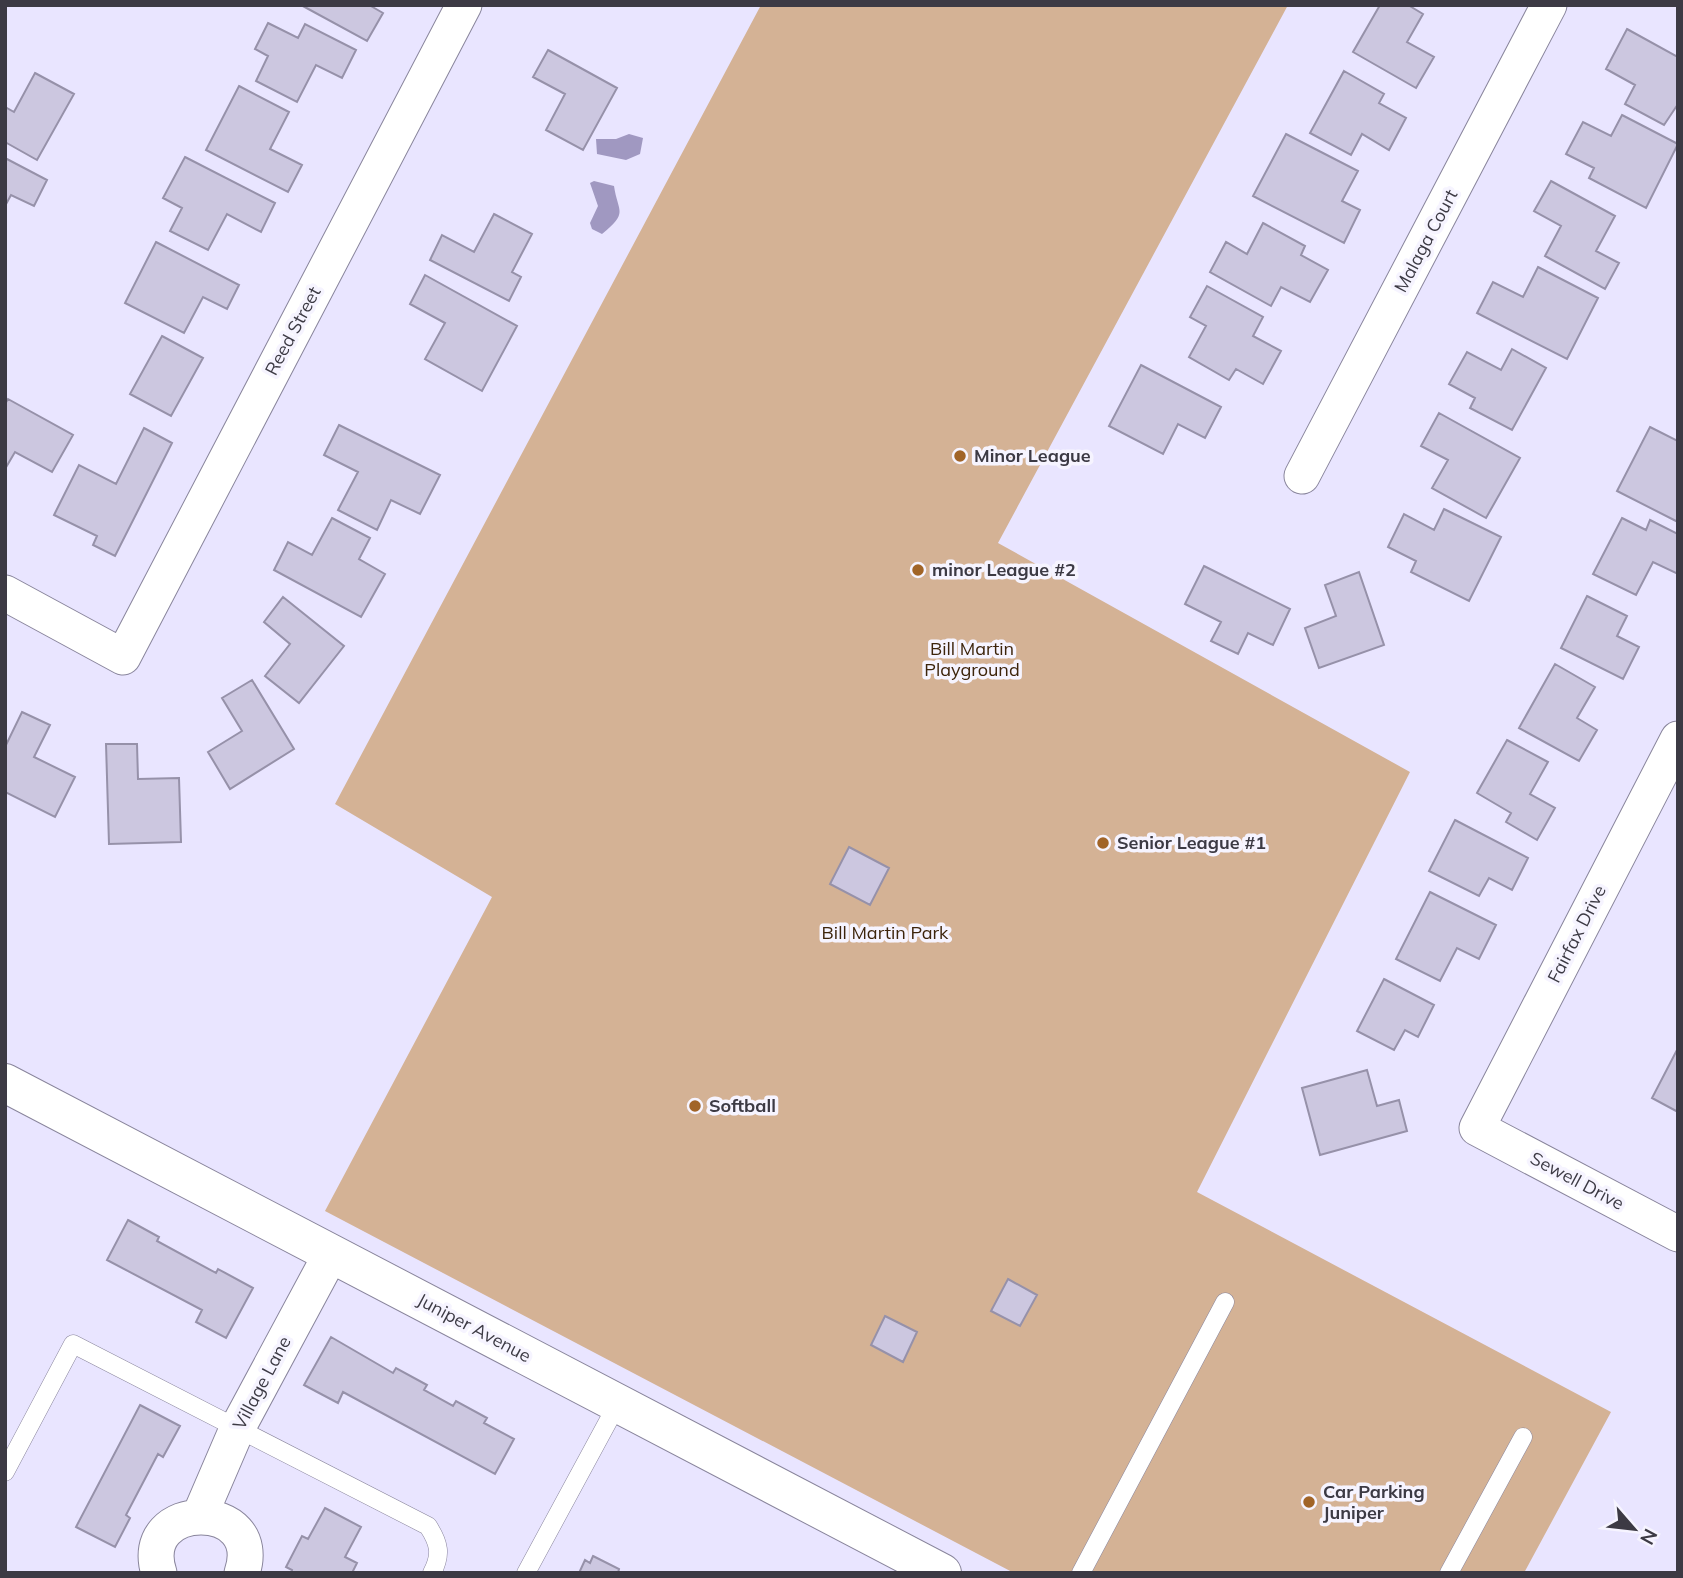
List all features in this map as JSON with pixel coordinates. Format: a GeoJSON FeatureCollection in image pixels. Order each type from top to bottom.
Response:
{"type":"FeatureCollection","features":[{"type":"Feature","properties":{"kind":"street","name":"Reed Street"},"geometry":{"type":"LineString","coordinates":[[5,593],[123,657],[464,5]]}},
{"type":"Feature","properties":{"kind":"street","name":"Malaga Court"},"geometry":{"type":"LineString","coordinates":[[1303,476],[1549,5]]}},
{"type":"Feature","properties":{"kind":"street","name":"Fairfax Drive"},"geometry":{"type":"LineString","coordinates":[[1477,1128],[1678,739]]}},
{"type":"Feature","properties":{"kind":"street","name":"Juniper Avenue"},"geometry":{"type":"LineString","coordinates":[[5,1083],[618,1403],[932,1571]]}},
{"type":"Feature","properties":{"kind":"street","name":"Sewell Drive"},"geometry":{"type":"LineString","coordinates":[[1477,1128],[1678,1234]]}},
{"type":"Feature","properties":{"kind":"street","name":"Village Lane"},"geometry":{"type":"LineString","coordinates":[[200,1515],[236,1429],[331,1254]]}},
{"type":"Feature","properties":{"kind":"street"},"geometry":{"type":"LineString","coordinates":[[159,1573],[158,1550],[163,1536],[173,1525],[186,1517],[200,1515],[213,1516],[234,1530],[244,1554],[242,1573]]}},
{"type":"Feature","properties":{"kind":"lane"},"geometry":{"type":"LineString","coordinates":[[1081,1573],[1225,1302]]}},
{"type":"Feature","properties":{"kind":"lane"},"geometry":{"type":"LineString","coordinates":[[5,1472],[73,1344],[428,1526],[439,1541],[438,1562],[432,1573]]}},
{"type":"Feature","properties":{"kind":"lane"},"geometry":{"type":"LineString","coordinates":[[526,1573],[618,1403]]}},
{"type":"Feature","properties":{"kind":"lane"},"geometry":{"type":"LineString","coordinates":[[1449,1573],[1523,1437]]}},
{"type":"Feature","properties":{"kind":"green space","name":"Bill Martin Park"},"geometry":{"type":"Polygon","coordinates":[[[761,5],[1288,5],[998,543],[1410,772],[1197,1192],[1611,1412],[1524,1573],[1014,1573],[325,1211],[492,897],[335,804],[761,5]]]}},
{"type":"Feature","properties":{"kind":"shaded area"},"geometry":{"type":"Polygon","coordinates":[[[629,134],[643,138],[640,154],[626,160],[597,154],[596,139],[616,139],[629,134]]]}},
{"type":"Feature","properties":{"kind":"shaded area"},"geometry":{"type":"Polygon","coordinates":[[[594,181],[614,186],[620,212],[616,221],[602,234],[592,229],[590,223],[598,206],[590,183],[594,181]]]}},
{"type":"Feature","properties":{"kind":"building"},"geometry":{"type":"Polygon","coordinates":[[[301,5],[369,5],[383,13],[367,41],[301,5]]]}},
{"type":"Feature","properties":{"kind":"building"},"geometry":{"type":"Polygon","coordinates":[[[1380,5],[1408,5],[1423,14],[1407,42],[1434,57],[1416,88],[1353,52],[1380,5]]]}},
{"type":"Feature","properties":{"kind":"building"},"geometry":{"type":"Polygon","coordinates":[[[268,23],[298,38],[305,24],[356,50],[342,78],[316,65],[297,102],[256,81],[268,56],[255,49],[268,23]]]}},
{"type":"Feature","properties":{"kind":"building"},"geometry":{"type":"Polygon","coordinates":[[[1627,29],[1678,57],[1678,104],[1664,125],[1625,104],[1635,85],[1606,69],[1627,29]]]}},
{"type":"Feature","properties":{"kind":"building"},"geometry":{"type":"Polygon","coordinates":[[[548,50],[617,88],[583,150],[546,130],[565,94],[533,77],[548,50]]]}},
{"type":"Feature","properties":{"kind":"building"},"geometry":{"type":"Polygon","coordinates":[[[1344,71],[1384,94],[1379,103],[1406,118],[1389,150],[1362,134],[1351,155],[1310,133],[1344,71]]]}},
{"type":"Feature","properties":{"kind":"building"},"geometry":{"type":"Polygon","coordinates":[[[35,73],[74,94],[37,160],[5,142],[5,107],[14,112],[35,73]]]}},
{"type":"Feature","properties":{"kind":"building"},"geometry":{"type":"Polygon","coordinates":[[[239,86],[289,112],[270,149],[302,165],[288,192],[206,150],[239,86]]]}},
{"type":"Feature","properties":{"kind":"building"},"geometry":{"type":"Polygon","coordinates":[[[1622,115],[1678,144],[1646,208],[1589,178],[1594,168],[1566,154],[1583,122],[1611,136],[1622,115]]]}},
{"type":"Feature","properties":{"kind":"building"},"geometry":{"type":"Polygon","coordinates":[[[1286,134],[1358,171],[1342,201],[1360,210],[1344,243],[1253,196],[1286,134]]]}},
{"type":"Feature","properties":{"kind":"building"},"geometry":{"type":"Polygon","coordinates":[[[185,157],[275,203],[261,232],[227,214],[208,250],[170,231],[182,208],[163,198],[185,157]]]}},
{"type":"Feature","properties":{"kind":"building"},"geometry":{"type":"Polygon","coordinates":[[[5,158],[47,180],[34,206],[11,195],[5,206],[5,158]]]}},
{"type":"Feature","properties":{"kind":"building"},"geometry":{"type":"Polygon","coordinates":[[[1551,181],[1615,216],[1596,251],[1619,263],[1605,289],[1545,256],[1561,226],[1534,211],[1551,181]]]}},
{"type":"Feature","properties":{"kind":"building"},"geometry":{"type":"Polygon","coordinates":[[[494,214],[532,234],[512,272],[521,277],[509,301],[430,260],[442,235],[474,252],[494,214]]]}},
{"type":"Feature","properties":{"kind":"building"},"geometry":{"type":"Polygon","coordinates":[[[1263,223],[1305,246],[1301,255],[1328,270],[1310,302],[1281,287],[1271,306],[1210,272],[1226,242],[1247,254],[1263,223]]]}},
{"type":"Feature","properties":{"kind":"building"},"geometry":{"type":"Polygon","coordinates":[[[156,242],[239,285],[227,309],[203,297],[184,333],[125,303],[156,242]]]}},
{"type":"Feature","properties":{"kind":"building"},"geometry":{"type":"Polygon","coordinates":[[[1538,267],[1598,298],[1567,359],[1477,313],[1493,282],[1523,297],[1538,267]]]}},
{"type":"Feature","properties":{"kind":"building"},"geometry":{"type":"Polygon","coordinates":[[[425,275],[517,326],[482,391],[425,359],[445,323],[410,304],[425,275]]]}},
{"type":"Feature","properties":{"kind":"building"},"geometry":{"type":"Polygon","coordinates":[[[1207,286],[1263,317],[1253,336],[1281,351],[1263,384],[1236,369],[1229,380],[1189,357],[1206,326],[1190,317],[1207,286]]]}},
{"type":"Feature","properties":{"kind":"building"},"geometry":{"type":"Polygon","coordinates":[[[162,336],[203,358],[171,416],[130,394],[162,336]]]}},
{"type":"Feature","properties":{"kind":"building"},"geometry":{"type":"Polygon","coordinates":[[[1512,349],[1546,368],[1512,430],[1470,408],[1475,398],[1449,384],[1467,352],[1501,370],[1512,349]]]}},
{"type":"Feature","properties":{"kind":"building"},"geometry":{"type":"Polygon","coordinates":[[[1141,365],[1221,407],[1205,438],[1178,424],[1163,454],[1109,426],[1141,365]]]}},
{"type":"Feature","properties":{"kind":"building"},"geometry":{"type":"Polygon","coordinates":[[[8,399],[73,435],[52,472],[15,452],[5,469],[5,404],[8,399]]]}},
{"type":"Feature","properties":{"kind":"building"},"geometry":{"type":"Polygon","coordinates":[[[1439,413],[1520,458],[1486,518],[1432,488],[1448,460],[1421,446],[1439,413]]]}},
{"type":"Feature","properties":{"kind":"building"},"geometry":{"type":"Polygon","coordinates":[[[339,425],[440,475],[420,514],[391,500],[377,530],[338,510],[358,472],[324,455],[339,425]]]}},
{"type":"Feature","properties":{"kind":"building"},"geometry":{"type":"Polygon","coordinates":[[[1650,427],[1678,441],[1678,522],[1617,491],[1650,427]]]}},
{"type":"Feature","properties":{"kind":"building"},"geometry":{"type":"Polygon","coordinates":[[[144,428],[172,443],[115,556],[93,545],[97,536],[54,515],[79,465],[116,484],[144,428]]]}},
{"type":"Feature","properties":{"kind":"building"},"geometry":{"type":"Polygon","coordinates":[[[1444,509],[1501,537],[1469,601],[1411,572],[1416,561],[1388,547],[1404,514],[1434,530],[1444,509]]]}},
{"type":"Feature","properties":{"kind":"building"},"geometry":{"type":"Polygon","coordinates":[[[332,518],[370,538],[359,559],[385,574],[361,617],[274,570],[288,542],[312,555],[332,518]]]}},
{"type":"Feature","properties":{"kind":"building"},"geometry":{"type":"Polygon","coordinates":[[[1622,518],[1646,530],[1650,520],[1678,534],[1678,574],[1653,562],[1636,595],[1593,574],[1622,518]]]}},
{"type":"Feature","properties":{"kind":"building"},"geometry":{"type":"Polygon","coordinates":[[[1204,566],[1290,609],[1273,645],[1248,633],[1238,654],[1211,641],[1221,622],[1185,604],[1204,566]]]}},
{"type":"Feature","properties":{"kind":"building"},"geometry":{"type":"Polygon","coordinates":[[[1359,572],[1384,645],[1319,668],[1305,628],[1336,616],[1325,585],[1359,572]]]}},
{"type":"Feature","properties":{"kind":"building"},"geometry":{"type":"Polygon","coordinates":[[[1587,596],[1627,616],[1617,636],[1639,647],[1623,679],[1561,648],[1587,596]]]}},
{"type":"Feature","properties":{"kind":"building"},"geometry":{"type":"Polygon","coordinates":[[[283,597],[344,646],[299,703],[265,676],[290,644],[264,622],[283,597]]]}},
{"type":"Feature","properties":{"kind":"building"},"geometry":{"type":"Polygon","coordinates":[[[1555,664],[1595,687],[1577,718],[1597,730],[1579,761],[1519,728],[1555,664]]]}},
{"type":"Feature","properties":{"kind":"building"},"geometry":{"type":"Polygon","coordinates":[[[252,680],[294,749],[230,789],[208,752],[242,731],[222,698],[252,680]]]}},
{"type":"Feature","properties":{"kind":"building"},"geometry":{"type":"Polygon","coordinates":[[[22,712],[50,725],[34,757],[75,777],[55,817],[5,792],[5,747],[22,712]]]}},
{"type":"Feature","properties":{"kind":"building"},"geometry":{"type":"Polygon","coordinates":[[[1507,740],[1548,762],[1530,794],[1555,808],[1537,840],[1506,822],[1511,813],[1477,793],[1507,740]]]}},
{"type":"Feature","properties":{"kind":"building"},"geometry":{"type":"Polygon","coordinates":[[[106,744],[137,744],[138,779],[179,778],[181,842],[109,844],[106,744]]]}},
{"type":"Feature","properties":{"kind":"building"},"geometry":{"type":"Polygon","coordinates":[[[1455,820],[1528,858],[1512,890],[1489,878],[1479,896],[1429,871],[1455,820]]]}},
{"type":"Feature","properties":{"kind":"building"},"geometry":{"type":"Polygon","coordinates":[[[849,847],[889,868],[870,905],[830,884],[849,847]]]}},
{"type":"Feature","properties":{"kind":"building"},"geometry":{"type":"Polygon","coordinates":[[[1430,892],[1496,925],[1479,959],[1457,948],[1440,981],[1396,959],[1430,892]]]}},
{"type":"Feature","properties":{"kind":"building"},"geometry":{"type":"Polygon","coordinates":[[[1384,979],[1434,1005],[1418,1037],[1405,1030],[1394,1050],[1357,1031],[1384,979]]]}},
{"type":"Feature","properties":{"kind":"building"},"geometry":{"type":"Polygon","coordinates":[[[1678,1048],[1678,1112],[1652,1098],[1678,1048]]]}},
{"type":"Feature","properties":{"kind":"building"},"geometry":{"type":"Polygon","coordinates":[[[1367,1070],[1377,1106],[1399,1100],[1407,1131],[1320,1155],[1302,1088],[1367,1070]]]}},
{"type":"Feature","properties":{"kind":"building"},"geometry":{"type":"Polygon","coordinates":[[[128,1220],[159,1237],[157,1241],[216,1273],[218,1269],[253,1288],[226,1338],[196,1322],[202,1310],[107,1260],[128,1220]]]}},
{"type":"Feature","properties":{"kind":"building"},"geometry":{"type":"Polygon","coordinates":[[[1008,1279],[1037,1295],[1020,1326],[991,1311],[1008,1279]]]}},
{"type":"Feature","properties":{"kind":"building"},"geometry":{"type":"Polygon","coordinates":[[[885,1316],[917,1332],[903,1362],[871,1345],[885,1316]]]}},
{"type":"Feature","properties":{"kind":"building"},"geometry":{"type":"Polygon","coordinates":[[[331,1337],[393,1373],[396,1368],[427,1385],[424,1390],[453,1406],[456,1401],[487,1418],[484,1423],[514,1439],[495,1474],[343,1392],[338,1403],[304,1385],[331,1337]]]}},
{"type":"Feature","properties":{"kind":"building"},"geometry":{"type":"Polygon","coordinates":[[[140,1405],[180,1426],[163,1457],[158,1454],[126,1515],[130,1518],[115,1547],[76,1527],[140,1405]]]}},
{"type":"Feature","properties":{"kind":"building"},"geometry":{"type":"Polygon","coordinates":[[[325,1508],[361,1527],[345,1557],[357,1563],[352,1573],[291,1573],[292,1570],[286,1567],[302,1536],[308,1539],[325,1508]]]}},
{"type":"Feature","properties":{"kind":"building"},"geometry":{"type":"Polygon","coordinates":[[[593,1556],[619,1569],[618,1573],[579,1573],[585,1560],[590,1563],[593,1556]]]}},
{"type":"Feature","properties":{"kind":"place","name":"Minor League"},"geometry":{"type":"Point","coordinates":[960,456]}},
{"type":"Feature","properties":{"kind":"place","name":"minor League #2"},"geometry":{"type":"Point","coordinates":[918,570]}},
{"type":"Feature","properties":{"kind":"place","name":"Senior League #1"},"geometry":{"type":"Point","coordinates":[1103,843]}},
{"type":"Feature","properties":{"kind":"place","name":"Softball"},"geometry":{"type":"Point","coordinates":[695,1106]}},
{"type":"Feature","properties":{"kind":"place","name":"Car Parking Juniper"},"geometry":{"type":"Point","coordinates":[1309,1502]}},
{"type":"Feature","properties":{"kind":"park label","name":"Bill Martin Playground"},"geometry":{"type":"Point","coordinates":[972,659]}}]}
